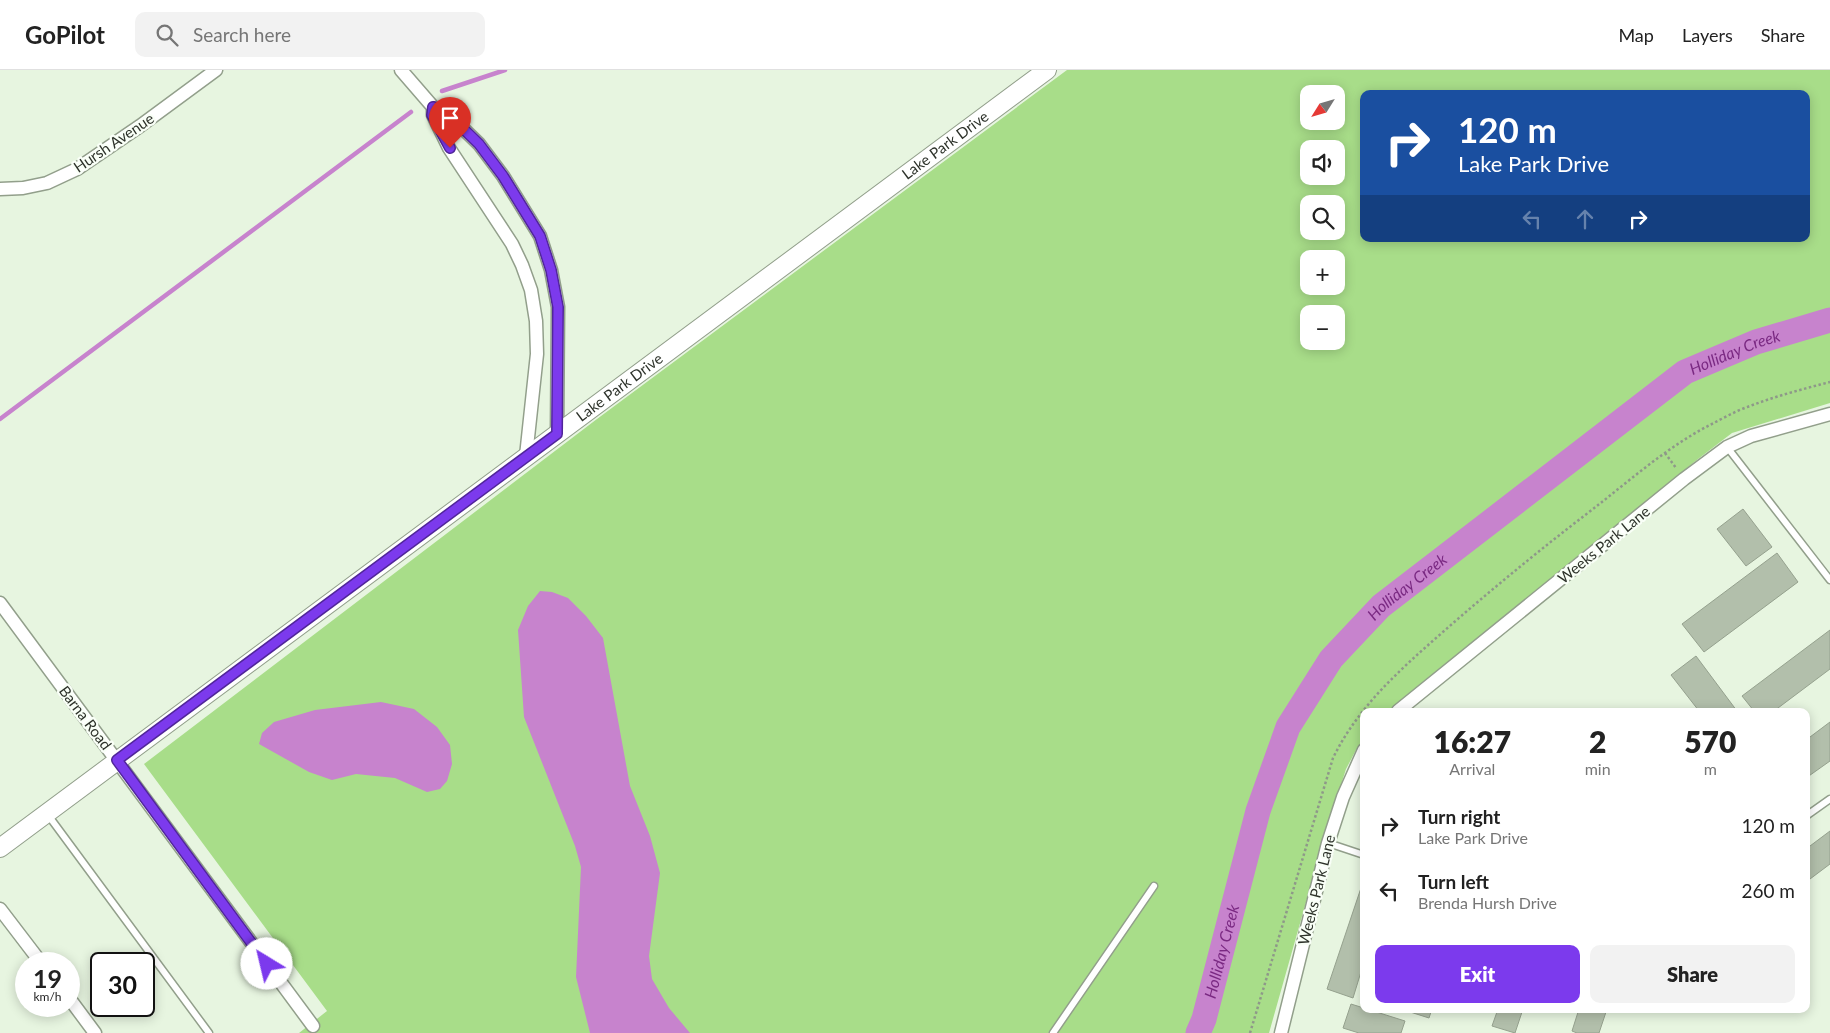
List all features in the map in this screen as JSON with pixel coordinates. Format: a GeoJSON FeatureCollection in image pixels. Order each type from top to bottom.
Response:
{"type":"FeatureCollection","features":[{"type":"Feature","properties":{"kind":"street","name":"Hursh Avenue"},"geometry":{"type":"LineString","coordinates":[[0,189],[23,188],[47,183],[77,169],[140,126],[216,70]]}},
{"type":"Feature","properties":{"kind":"street"},"geometry":{"type":"LineString","coordinates":[[401,70],[433,107],[443,109],[479,144],[503,176],[540,236],[551,270],[558,307],[557,434]]}},
{"type":"Feature","properties":{"kind":"street","name":"Lake Park Drive"},"geometry":{"type":"LineString","coordinates":[[0,848],[1047,70]]}},
{"type":"Feature","properties":{"kind":"street"},"geometry":{"type":"LineString","coordinates":[[433,107],[432,115],[450,148],[512,244],[531,290],[536,321],[537,354],[526,456]]}},
{"type":"Feature","properties":{"kind":"street","name":"Weeks Park Lane"},"geometry":{"type":"LineString","coordinates":[[1402,708],[1684,479],[1727,447],[1760,434],[1830,414]]}},
{"type":"Feature","properties":{"kind":"street","name":"Barna Road"},"geometry":{"type":"LineString","coordinates":[[0,602],[313,1026]]}},
{"type":"Feature","properties":{"kind":"street","name":"Weeks Park Lane"},"geometry":{"type":"LineString","coordinates":[[1281,1033],[1328,843],[1346,789],[1360,759]]}},
{"type":"Feature","properties":{"kind":"street"},"geometry":{"type":"LineString","coordinates":[[0,909],[33,952]]}},
{"type":"Feature","properties":{"kind":"street"},"geometry":{"type":"LineString","coordinates":[[80,1013],[95,1033]]}},
{"type":"Feature","properties":{"kind":"lane"},"geometry":{"type":"LineString","coordinates":[[1727,447],[1830,580]]}},
{"type":"Feature","properties":{"kind":"lane"},"geometry":{"type":"LineString","coordinates":[[1810,813],[1830,799]]}},
{"type":"Feature","properties":{"kind":"lane"},"geometry":{"type":"LineString","coordinates":[[46,813],[209,1033]]}},
{"type":"Feature","properties":{"kind":"lane"},"geometry":{"type":"LineString","coordinates":[[1328,843],[1360,854]]}},
{"type":"Feature","properties":{"kind":"lane"},"geometry":{"type":"LineString","coordinates":[[1053,1033],[1154,886]]}},
{"type":"Feature","properties":{"kind":"path"},"geometry":{"type":"LineString","coordinates":[[1665,453],[1684,479]]}},
{"type":"Feature","properties":{"kind":"green space"},"geometry":{"type":"Polygon","coordinates":[[[1067,70],[1830,70],[1830,403],[1732,433],[1394,708],[1360,708],[1360,744],[1346,769],[1323,842],[1269,1033],[299,1033],[327,1011],[144,764],[597,419],[1067,70]]]}},
{"type":"Feature","properties":{"kind":"shaded area"},"geometry":{"type":"Polygon","coordinates":[[[540,591],[552,592],[568,598],[586,616],[603,638],[630,786],[650,836],[660,873],[649,956],[652,979],[669,1008],[690,1033],[590,1033],[576,977],[581,867],[575,846],[524,717],[518,630],[528,606],[540,591]]]}},
{"type":"Feature","properties":{"kind":"shaded area"},"geometry":{"type":"Polygon","coordinates":[[[381,702],[414,709],[437,727],[450,745],[452,764],[447,781],[440,789],[427,792],[395,778],[356,774],[332,780],[309,772],[259,744],[262,733],[274,722],[315,710],[381,702]]]}},
{"type":"Feature","properties":{"kind":"building"},"geometry":{"type":"Polygon","coordinates":[[[1743,509],[1772,547],[1746,566],[1717,529],[1743,509]]]}},
{"type":"Feature","properties":{"kind":"building"},"geometry":{"type":"Polygon","coordinates":[[[1777,553],[1798,582],[1704,652],[1682,624],[1777,553]]]}},
{"type":"Feature","properties":{"kind":"building"},"geometry":{"type":"Polygon","coordinates":[[[1830,630],[1830,669],[1778,708],[1752,708],[1742,696],[1830,630]]]}},
{"type":"Feature","properties":{"kind":"building"},"geometry":{"type":"Polygon","coordinates":[[[1696,656],[1735,708],[1697,708],[1671,675],[1696,656]]]}},
{"type":"Feature","properties":{"kind":"building"},"geometry":{"type":"Polygon","coordinates":[[[1830,722],[1830,761],[1810,775],[1810,737],[1830,722]]]}},
{"type":"Feature","properties":{"kind":"building"},"geometry":{"type":"Polygon","coordinates":[[[1830,831],[1830,864],[1810,879],[1810,846],[1830,831]]]}},
{"type":"Feature","properties":{"kind":"building"},"geometry":{"type":"Polygon","coordinates":[[[1360,891],[1360,975],[1353,998],[1327,989],[1360,891]]]}},
{"type":"Feature","properties":{"kind":"building"},"geometry":{"type":"Polygon","coordinates":[[[1351,1004],[1360,1007],[1360,1013],[1380,1013],[1405,1021],[1401,1033],[1359,1033],[1343,1028],[1351,1004]]]}},
{"type":"Feature","properties":{"kind":"building"},"geometry":{"type":"Polygon","coordinates":[[[1413,1013],[1431,1013],[1429,1018],[1413,1013]]]}},
{"type":"Feature","properties":{"kind":"building"},"geometry":{"type":"Polygon","coordinates":[[[1497,1013],[1522,1013],[1515,1033],[1492,1026],[1497,1013]]]}},
{"type":"Feature","properties":{"kind":"building"},"geometry":{"type":"Polygon","coordinates":[[[1578,1013],[1606,1013],[1599,1033],[1577,1033],[1572,1031],[1578,1013]]]}},
{"type":"Feature","properties":{"kind":"waterway"},"geometry":{"type":"LineString","coordinates":[[442,91],[505,70]]}},
{"type":"Feature","properties":{"kind":"waterway"},"geometry":{"type":"LineString","coordinates":[[0,419],[411,112]]}},
{"type":"Feature","properties":{"kind":"waterway","name":"Holliday Creek"},"geometry":{"type":"LineString","coordinates":[[1198,1033],[1204,1019],[1258,811],[1288,727],[1331,659],[1381,606],[1685,372],[1756,342],[1830,320]]}},
{"type":"Feature","properties":{"kind":"route"},"geometry":{"type":"LineString","coordinates":[[267,964],[117,760],[557,434],[558,307],[551,270],[540,236],[503,176],[479,144],[443,109],[433,107],[432,115],[450,148]]}}]}
